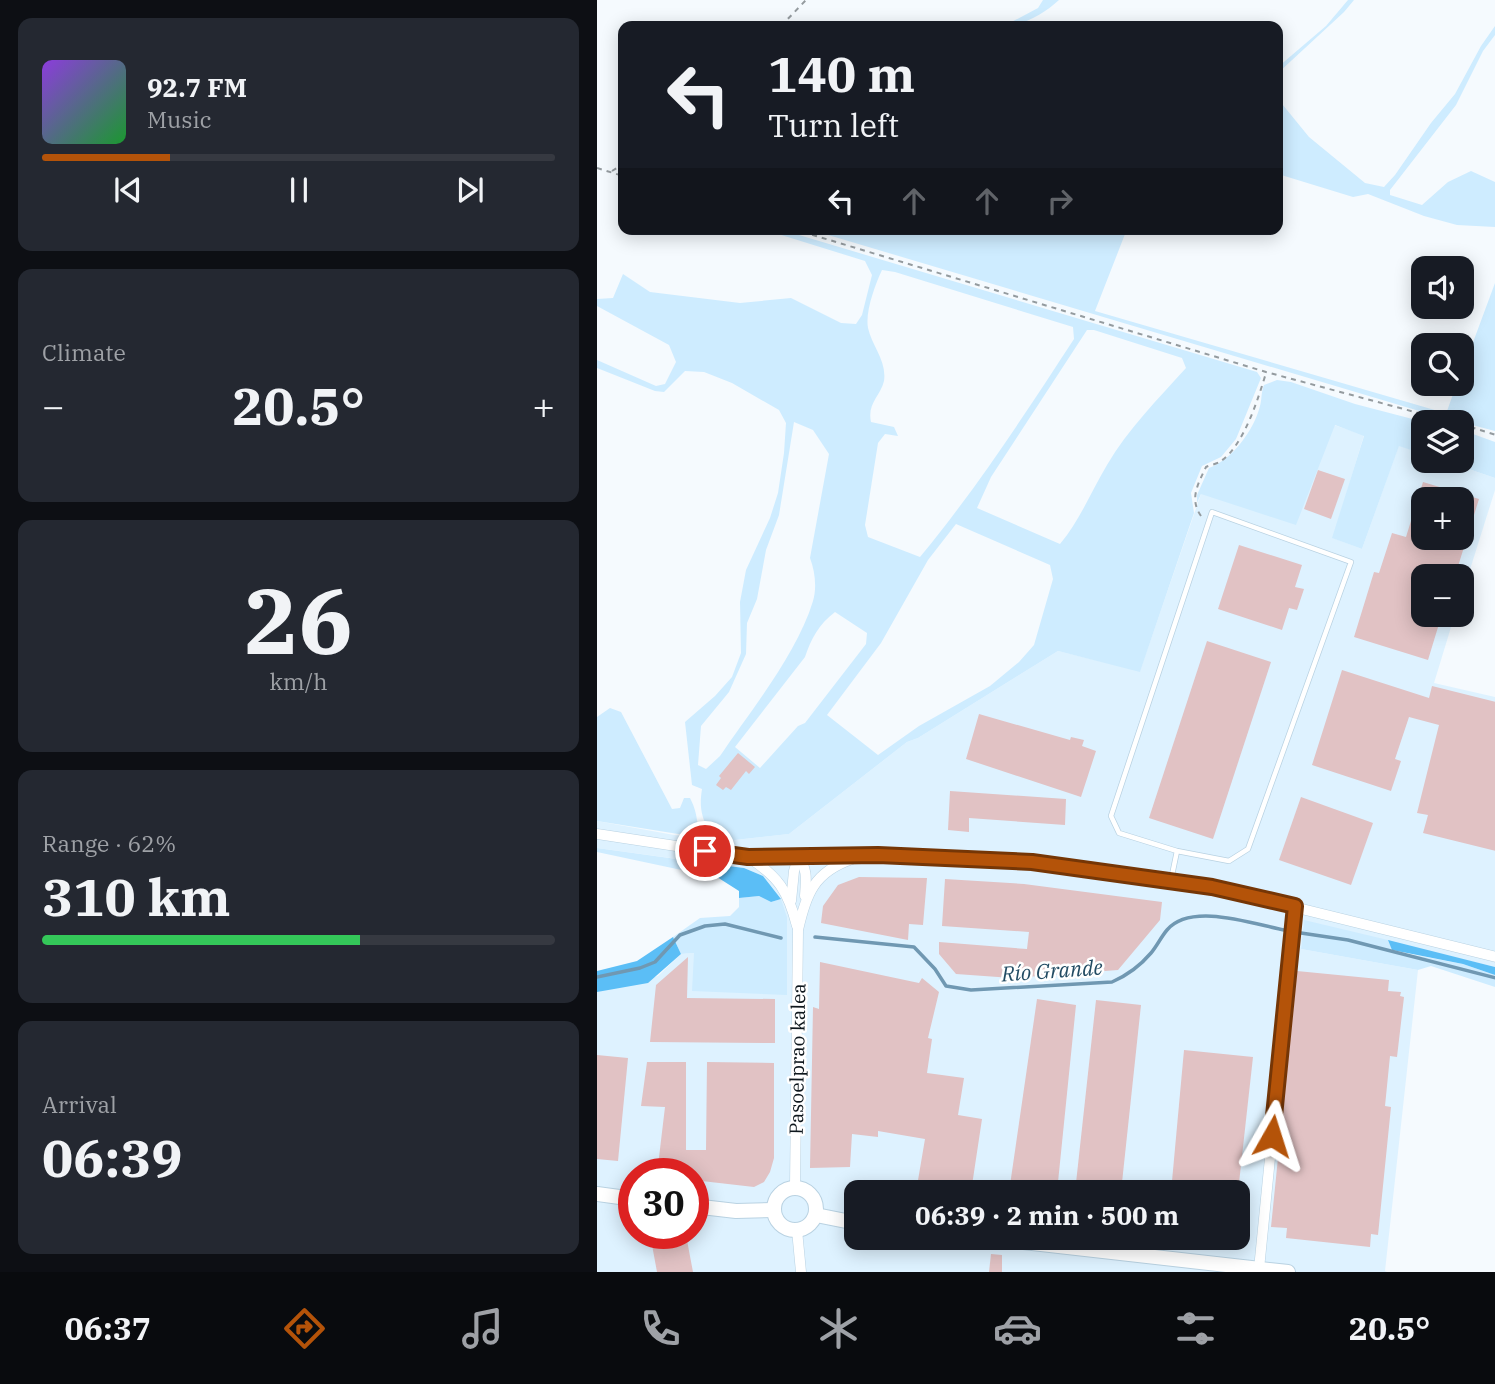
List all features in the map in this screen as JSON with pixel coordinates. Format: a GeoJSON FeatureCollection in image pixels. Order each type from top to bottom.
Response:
{"type":"FeatureCollection","features":[{"type":"Feature","properties":{"kind":"main road"},"geometry":{"type":"LineString","coordinates":[[795,1187],[812,1196],[816,1205],[816,1215],[805,1228],[797,1230],[784,1227],[775,1217],[774,1210],[782,1192],[795,1187]]}},
{"type":"Feature","properties":{"kind":"main road"},"geometry":{"type":"LineString","coordinates":[[597,1194],[618,1197]]}},
{"type":"Feature","properties":{"kind":"main road"},"geometry":{"type":"LineString","coordinates":[[709,1208],[736,1211],[774,1210]]}},
{"type":"Feature","properties":{"kind":"main road"},"geometry":{"type":"LineString","coordinates":[[816,1215],[844,1221]]}},
{"type":"Feature","properties":{"kind":"main road"},"geometry":{"type":"LineString","coordinates":[[1093,1250],[1288,1272]]}},
{"type":"Feature","properties":{"kind":"street"},"geometry":{"type":"LineString","coordinates":[[597,834],[748,857],[859,856],[1032,862],[1171,881],[1212,887],[1295,906],[1495,957]]}},
{"type":"Feature","properties":{"kind":"street"},"geometry":{"type":"LineString","coordinates":[[798,856],[804,864],[807,876],[805,901],[798,930]]}},
{"type":"Feature","properties":{"kind":"street"},"geometry":{"type":"LineString","coordinates":[[791,902],[798,856]]}},
{"type":"Feature","properties":{"kind":"street"},"geometry":{"type":"LineString","coordinates":[[805,901],[815,882],[836,864],[859,856]]}},
{"type":"Feature","properties":{"kind":"street"},"geometry":{"type":"LineString","coordinates":[[748,857],[767,869],[783,885],[791,902],[798,930]]}},
{"type":"Feature","properties":{"kind":"street"},"geometry":{"type":"LineString","coordinates":[[1259,1269],[1295,906]]}},
{"type":"Feature","properties":{"kind":"street","name":"Pasoelprao kalea"},"geometry":{"type":"LineString","coordinates":[[795,1187],[798,930]]}},
{"type":"Feature","properties":{"kind":"street"},"geometry":{"type":"LineString","coordinates":[[797,1230],[801,1272]]}},
{"type":"Feature","properties":{"kind":"lane"},"geometry":{"type":"LineString","coordinates":[[1212,512],[1351,562],[1248,849],[1229,861],[1177,851],[1119,833],[1111,816],[1212,512]]}},
{"type":"Feature","properties":{"kind":"lane"},"geometry":{"type":"LineString","coordinates":[[1171,881],[1177,851]]}},
{"type":"Feature","properties":{"kind":"path"},"geometry":{"type":"LineString","coordinates":[[786,21],[806,0]]}},
{"type":"Feature","properties":{"kind":"path"},"geometry":{"type":"LineString","coordinates":[[611,172],[618,167]]}},
{"type":"Feature","properties":{"kind":"path"},"geometry":{"type":"LineString","coordinates":[[597,168],[618,174]]}},
{"type":"Feature","properties":{"kind":"path"},"geometry":{"type":"LineString","coordinates":[[813,235],[1266,372],[1411,411]]}},
{"type":"Feature","properties":{"kind":"path"},"geometry":{"type":"LineString","coordinates":[[1207,526],[1195,509],[1194,493],[1206,467],[1222,460],[1250,421],[1266,372]]}},
{"type":"Feature","properties":{"kind":"path"},"geometry":{"type":"LineString","coordinates":[[1474,428],[1495,435]]}},
{"type":"Feature","properties":{"kind":"shaded area"},"geometry":{"type":"Polygon","coordinates":[[[1043,0],[1059,0],[1033,18],[1013,21],[1038,8],[1043,0]]]}},
{"type":"Feature","properties":{"kind":"shaded area"},"geometry":{"type":"Polygon","coordinates":[[[1348,0],[1354,0],[1283,68],[1283,63],[1326,26],[1348,0]]]}},
{"type":"Feature","properties":{"kind":"shaded area"},"geometry":{"type":"Polygon","coordinates":[[[1495,26],[1495,35],[1483,51],[1456,105],[1390,190],[1390,195],[1422,205],[1448,182],[1471,171],[1495,182],[1495,227],[1457,225],[1424,216],[1368,194],[1353,197],[1283,176],[1283,105],[1309,137],[1365,183],[1384,187],[1455,94],[1495,26]]]}},
{"type":"Feature","properties":{"kind":"shaded area"},"geometry":{"type":"Polygon","coordinates":[[[781,235],[799,235],[1257,372],[1261,378],[1236,439],[1221,457],[1202,466],[1191,493],[1194,513],[1140,672],[1058,651],[918,738],[907,742],[789,834],[735,840],[714,838],[712,829],[706,825],[703,816],[702,789],[692,785],[685,722],[732,677],[741,653],[740,602],[746,570],[770,518],[778,493],[786,423],[779,410],[732,383],[704,372],[685,371],[664,392],[597,368],[597,360],[656,386],[665,384],[676,362],[669,345],[597,306],[597,299],[613,298],[623,274],[650,292],[740,303],[791,298],[841,323],[856,324],[862,315],[872,275],[865,261],[781,235]],[[882,270],[871,299],[867,322],[881,360],[884,381],[870,415],[871,422],[894,427],[898,436],[885,434],[878,443],[865,525],[868,537],[920,557],[981,477],[1037,395],[1074,339],[1073,327],[882,270]],[[1087,330],[991,477],[977,508],[1060,544],[1124,439],[1186,368],[1182,358],[1087,330]],[[794,422],[779,515],[766,550],[757,599],[747,623],[746,654],[729,692],[701,726],[698,765],[706,769],[720,756],[785,661],[806,621],[813,601],[815,580],[810,558],[829,454],[813,430],[794,422]],[[956,524],[928,560],[881,643],[827,715],[878,755],[919,726],[990,686],[1019,662],[1034,645],[1053,579],[1050,565],[956,524]],[[835,612],[820,627],[805,657],[735,747],[760,768],[798,726],[805,723],[866,644],[867,633],[835,612]]]}},
{"type":"Feature","properties":{"kind":"shaded area"},"geometry":{"type":"Polygon","coordinates":[[[828,235],[1125,235],[1095,311],[1435,410],[1416,410],[828,235]]]}},
{"type":"Feature","properties":{"kind":"shaded area"},"geometry":{"type":"Polygon","coordinates":[[[1495,283],[1495,431],[1474,426],[1474,410],[1447,410],[1452,396],[1474,396],[1474,340],[1495,283]]]}},
{"type":"Feature","properties":{"kind":"shaded area"},"geometry":{"type":"Polygon","coordinates":[[[1277,380],[1291,382],[1355,404],[1411,419],[1411,450],[1399,446],[1362,549],[1332,538],[1364,436],[1335,425],[1296,525],[1201,494],[1197,503],[1197,495],[1209,468],[1234,451],[1253,425],[1264,385],[1277,380]]]}},
{"type":"Feature","properties":{"kind":"shaded area"},"geometry":{"type":"Polygon","coordinates":[[[1334,425],[1364,435],[1333,538],[1362,549],[1399,445],[1411,450],[1411,473],[1474,473],[1474,471],[1495,478],[1495,490],[1472,564],[1411,564],[1411,627],[1451,627],[1434,683],[1495,697],[1495,967],[1304,921],[1301,949],[1418,970],[1387,1272],[597,1272],[597,992],[658,976],[681,954],[694,953],[781,899],[763,876],[744,868],[597,848],[597,821],[674,835],[735,840],[789,834],[907,742],[918,738],[1058,651],[1140,671],[1201,494],[1334,425]]]}},
{"type":"Feature","properties":{"kind":"shaded area"},"geometry":{"type":"Polygon","coordinates":[[[1474,434],[1495,442],[1495,478],[1474,471],[1474,434]]]}},
{"type":"Feature","properties":{"kind":"shaded area"},"geometry":{"type":"Polygon","coordinates":[[[610,708],[621,712],[672,809],[680,808],[684,798],[690,798],[697,817],[697,837],[597,821],[597,717],[610,708]]]}},
{"type":"Feature","properties":{"kind":"shaded area"},"geometry":{"type":"Polygon","coordinates":[[[597,848],[713,864],[705,875],[597,852],[597,848]]]}},
{"type":"Feature","properties":{"kind":"shaded area"},"geometry":{"type":"Polygon","coordinates":[[[713,864],[744,868],[763,876],[781,899],[771,902],[759,896],[739,898],[739,891],[717,877],[705,875],[713,864]]]}},
{"type":"Feature","properties":{"kind":"shaded area"},"geometry":{"type":"Polygon","coordinates":[[[759,896],[771,902],[781,899],[787,917],[787,995],[692,991],[694,953],[681,954],[673,937],[700,918],[730,916],[739,907],[739,898],[759,896]]]}},
{"type":"Feature","properties":{"kind":"shaded area"},"geometry":{"type":"Polygon","coordinates":[[[1304,920],[1388,940],[1393,951],[1463,964],[1495,975],[1495,987],[1431,966],[1418,970],[1301,949],[1304,920]]]}},
{"type":"Feature","properties":{"kind":"shaded area"},"geometry":{"type":"Polygon","coordinates":[[[673,937],[681,954],[648,983],[597,992],[597,971],[637,961],[673,937]]]}},
{"type":"Feature","properties":{"kind":"shaded area"},"geometry":{"type":"Polygon","coordinates":[[[1388,940],[1495,967],[1495,975],[1463,964],[1392,950],[1388,940]]]}},
{"type":"Feature","properties":{"kind":"building"},"geometry":{"type":"Polygon","coordinates":[[[1318,470],[1345,479],[1331,519],[1304,509],[1318,470]]]}},
{"type":"Feature","properties":{"kind":"building"},"geometry":{"type":"Polygon","coordinates":[[[1423,482],[1439,487],[1421,487],[1423,482]]]}},
{"type":"Feature","properties":{"kind":"building"},"geometry":{"type":"Polygon","coordinates":[[[1474,497],[1479,499],[1474,515],[1474,497]]]}},
{"type":"Feature","properties":{"kind":"building"},"geometry":{"type":"Polygon","coordinates":[[[1411,521],[1411,550],[1463,550],[1459,564],[1411,564],[1411,627],[1438,627],[1428,660],[1354,637],[1374,572],[1379,573],[1392,533],[1406,537],[1411,521]]]}},
{"type":"Feature","properties":{"kind":"building"},"geometry":{"type":"Polygon","coordinates":[[[1239,545],[1302,565],[1295,587],[1304,589],[1297,610],[1289,608],[1282,630],[1218,609],[1239,545]]]}},
{"type":"Feature","properties":{"kind":"building"},"geometry":{"type":"Polygon","coordinates":[[[1207,641],[1271,662],[1213,839],[1149,818],[1207,641]]]}},
{"type":"Feature","properties":{"kind":"building"},"geometry":{"type":"Polygon","coordinates":[[[1342,670],[1429,698],[1432,686],[1496,702],[1496,851],[1423,833],[1428,815],[1417,813],[1439,725],[1409,717],[1395,759],[1401,761],[1391,791],[1312,765],[1342,670]]]}},
{"type":"Feature","properties":{"kind":"building"},"geometry":{"type":"Polygon","coordinates":[[[979,714],[1070,740],[1071,737],[1084,740],[1082,746],[1096,751],[1081,797],[966,759],[979,714]]]}},
{"type":"Feature","properties":{"kind":"building"},"geometry":{"type":"Polygon","coordinates":[[[738,753],[755,767],[749,774],[746,771],[731,790],[726,787],[723,790],[716,785],[721,778],[719,776],[738,753]]]}},
{"type":"Feature","properties":{"kind":"building"},"geometry":{"type":"Polygon","coordinates":[[[950,791],[1066,799],[1065,825],[969,818],[969,832],[948,830],[950,791]]]}},
{"type":"Feature","properties":{"kind":"building"},"geometry":{"type":"Polygon","coordinates":[[[1301,797],[1373,823],[1351,885],[1279,860],[1301,797]]]}},
{"type":"Feature","properties":{"kind":"building"},"geometry":{"type":"Polygon","coordinates":[[[859,877],[927,878],[923,925],[909,924],[908,940],[821,923],[823,906],[838,885],[859,877]]]}},
{"type":"Feature","properties":{"kind":"building"},"geometry":{"type":"Polygon","coordinates":[[[945,879],[1024,884],[1162,902],[1160,920],[1118,970],[1012,978],[956,974],[939,954],[939,942],[1027,949],[1029,932],[942,926],[945,879]]]}},
{"type":"Feature","properties":{"kind":"building"},"geometry":{"type":"Polygon","coordinates":[[[688,957],[687,998],[775,999],[775,1043],[650,1042],[656,985],[688,957]]]}},
{"type":"Feature","properties":{"kind":"building"},"geometry":{"type":"Polygon","coordinates":[[[820,962],[919,983],[922,978],[939,992],[928,1038],[932,1039],[927,1073],[964,1078],[958,1115],[982,1119],[973,1180],[918,1180],[925,1139],[878,1131],[878,1137],[852,1134],[850,1167],[810,1168],[813,1007],[819,1009],[820,962]]]}},
{"type":"Feature","properties":{"kind":"building"},"geometry":{"type":"Polygon","coordinates":[[[1297,971],[1389,980],[1388,991],[1401,992],[1400,996],[1404,997],[1397,1057],[1390,1056],[1385,1106],[1391,1107],[1378,1235],[1371,1234],[1370,1247],[1286,1238],[1287,1228],[1271,1227],[1297,971]]]}},
{"type":"Feature","properties":{"kind":"building"},"geometry":{"type":"Polygon","coordinates":[[[1037,999],[1076,1005],[1058,1180],[1011,1180],[1037,999]]]}},
{"type":"Feature","properties":{"kind":"building"},"geometry":{"type":"Polygon","coordinates":[[[1096,1000],[1141,1005],[1122,1180],[1076,1180],[1096,1000]]]}},
{"type":"Feature","properties":{"kind":"building"},"geometry":{"type":"Polygon","coordinates":[[[1184,1050],[1253,1057],[1239,1180],[1172,1180],[1184,1050]]]}},
{"type":"Feature","properties":{"kind":"building"},"geometry":{"type":"Polygon","coordinates":[[[597,1055],[628,1058],[618,1161],[597,1159],[597,1055]]]}},
{"type":"Feature","properties":{"kind":"building"},"geometry":{"type":"Polygon","coordinates":[[[647,1062],[686,1062],[686,1150],[706,1150],[707,1062],[774,1063],[774,1158],[770,1172],[764,1182],[754,1187],[709,1182],[709,1158],[659,1158],[665,1107],[641,1106],[647,1062]]]}},
{"type":"Feature","properties":{"kind":"building"},"geometry":{"type":"Polygon","coordinates":[[[653,1249],[689,1249],[693,1272],[657,1272],[653,1249]]]}},
{"type":"Feature","properties":{"kind":"building"},"geometry":{"type":"Polygon","coordinates":[[[991,1254],[1002,1255],[1002,1272],[989,1272],[991,1254]]]}},
{"type":"Feature","properties":{"kind":"waterway","name":"Río Grande"},"geometry":{"type":"LineString","coordinates":[[815,937],[914,947],[935,969],[946,986],[971,990],[1112,982],[1143,962],[1167,930],[1191,917],[1223,917],[1284,930]]}},
{"type":"Feature","properties":{"kind":"waterway","name":"Río Grande"},"geometry":{"type":"LineString","coordinates":[[597,977],[655,962],[680,935],[705,926],[725,924],[781,938]]}},
{"type":"Feature","properties":{"kind":"waterway","name":"Río Grande"},"geometry":{"type":"LineString","coordinates":[[1301,933],[1348,940],[1496,978]]}},
{"type":"Feature","properties":{"kind":"route"},"geometry":{"type":"LineString","coordinates":[[705,851],[748,857],[878,855],[1032,862],[1212,887],[1295,906],[1272,1136]]}}]}
